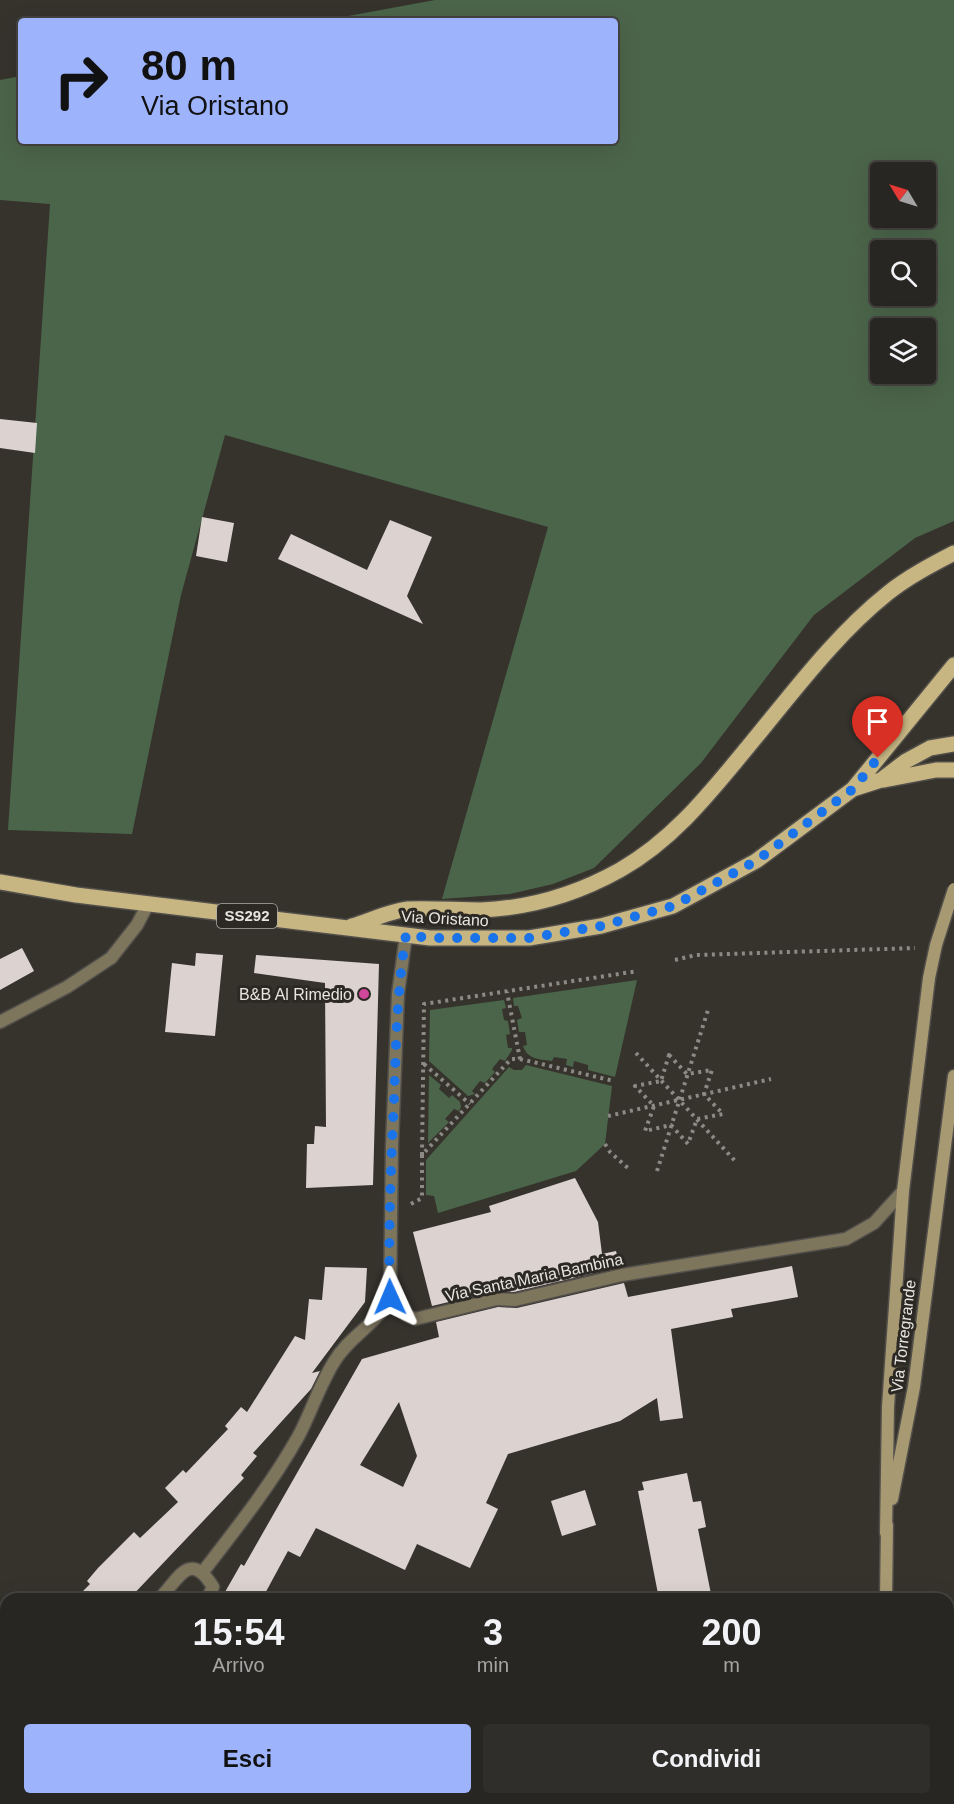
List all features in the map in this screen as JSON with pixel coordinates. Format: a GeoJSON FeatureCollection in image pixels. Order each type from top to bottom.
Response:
{"type":"FeatureCollection","features":[{"type":"Feature","properties":{"kind":"main road"},"geometry":{"type":"LineString","coordinates":[[346,928],[406,909],[485,909],[517,906],[572,894],[621,869],[668,836],[689,816],[722,781],[823,657],[855,623],[888,593],[928,566],[954,553]]}},
{"type":"Feature","properties":{"kind":"main road","name":"Via Oristano"},"geometry":{"type":"LineString","coordinates":[[0,882],[148,904],[430,938],[529,938],[601,926],[673,906],[756,861],[853,789],[954,665]]}},
{"type":"Feature","properties":{"kind":"main road","name":"Via Oristano"},"geometry":{"type":"LineString","coordinates":[[853,789],[881,780],[906,761],[930,748],[954,744]]}},
{"type":"Feature","properties":{"kind":"main road"},"geometry":{"type":"LineString","coordinates":[[881,780],[936,770],[954,770]]}},
{"type":"Feature","properties":{"kind":"main road"},"geometry":{"type":"LineString","coordinates":[[886,1533],[888,1407],[903,1191],[929,978],[936,945],[954,889]]}},
{"type":"Feature","properties":{"kind":"main road","name":"Via Torregrande"},"geometry":{"type":"LineString","coordinates":[[886,1593],[886,1533],[914,1387],[954,1076]]}},
{"type":"Feature","properties":{"kind":"street"},"geometry":{"type":"LineString","coordinates":[[0,1022],[66,987],[111,958],[137,925],[148,904]]}},
{"type":"Feature","properties":{"kind":"street"},"geometry":{"type":"LineString","coordinates":[[202,1573],[277,1472],[298,1436],[332,1364],[345,1345],[382,1312],[390,1297],[391,1161],[398,1005],[406,935]]}},
{"type":"Feature","properties":{"kind":"street","name":"Via Santa Maria Bambina"},"geometry":{"type":"LineString","coordinates":[[390,1297],[401,1311],[415,1319],[497,1299],[515,1300],[622,1275],[846,1239],[874,1223],[903,1191]]}},
{"type":"Feature","properties":{"kind":"street"},"geometry":{"type":"LineString","coordinates":[[166,1593],[171,1588],[178,1574],[186,1569],[202,1573],[213,1587],[210,1593]]}},
{"type":"Feature","properties":{"kind":"path"},"geometry":{"type":"LineString","coordinates":[[675,960],[696,955],[909,947]]}},
{"type":"Feature","properties":{"kind":"path"},"geometry":{"type":"LineString","coordinates":[[410,1205],[422,1198],[424,1004],[638,971]]}},
{"type":"Feature","properties":{"kind":"path"},"geometry":{"type":"LineString","coordinates":[[507,992],[520,1059]]}},
{"type":"Feature","properties":{"kind":"path"},"geometry":{"type":"LineString","coordinates":[[657,1172],[708,1010]]}},
{"type":"Feature","properties":{"kind":"path"},"geometry":{"type":"LineString","coordinates":[[636,1053],[736,1162]]}},
{"type":"Feature","properties":{"kind":"path"},"geometry":{"type":"LineString","coordinates":[[661,1081],[669,1055],[687,1074]]}},
{"type":"Feature","properties":{"kind":"path"},"geometry":{"type":"LineString","coordinates":[[422,1155],[511,1059],[520,1059],[614,1081]]}},
{"type":"Feature","properties":{"kind":"path"},"geometry":{"type":"LineString","coordinates":[[424,1064],[470,1104]]}},
{"type":"Feature","properties":{"kind":"path"},"geometry":{"type":"LineString","coordinates":[[687,1074],[712,1070],[704,1094]]}},
{"type":"Feature","properties":{"kind":"path"},"geometry":{"type":"LineString","coordinates":[[608,1116],[771,1080]]}},
{"type":"Feature","properties":{"kind":"path"},"geometry":{"type":"LineString","coordinates":[[654,1106],[635,1086],[661,1081]]}},
{"type":"Feature","properties":{"kind":"path"},"geometry":{"type":"LineString","coordinates":[[697,1119],[723,1114],[704,1094]]}},
{"type":"Feature","properties":{"kind":"path"},"geometry":{"type":"LineString","coordinates":[[654,1106],[645,1131],[671,1125]]}},
{"type":"Feature","properties":{"kind":"path"},"geometry":{"type":"LineString","coordinates":[[671,1125],[688,1144],[697,1119]]}},
{"type":"Feature","properties":{"kind":"path"},"geometry":{"type":"LineString","coordinates":[[605,1144],[628,1168]]}},
{"type":"Feature","properties":{"kind":"green space"},"geometry":{"type":"Polygon","coordinates":[[[435,0],[954,0],[954,521],[915,538],[814,615],[701,763],[594,868],[553,884],[510,894],[442,899],[548,527],[225,435],[181,595],[132,834],[8,830],[50,204],[0,200],[0,80],[18,77],[18,144],[618,144],[618,18],[337,18],[435,0]]]}},
{"type":"Feature","properties":{"kind":"green space"},"geometry":{"type":"Polygon","coordinates":[[[637,980],[615,1077],[588,1070],[588,1065],[574,1061],[573,1067],[566,1065],[567,1059],[554,1057],[552,1061],[534,1058],[525,1051],[523,1046],[527,1045],[525,1032],[519,1032],[517,1020],[522,1018],[518,1006],[514,1006],[513,998],[637,980]]]}},
{"type":"Feature","properties":{"kind":"green space"},"geometry":{"type":"Polygon","coordinates":[[[504,1000],[506,1008],[502,1009],[504,1020],[508,1021],[510,1034],[506,1035],[508,1048],[512,1050],[505,1061],[500,1059],[492,1069],[495,1072],[485,1083],[480,1081],[472,1091],[475,1094],[468,1096],[429,1061],[430,1010],[504,1000]]]}},
{"type":"Feature","properties":{"kind":"green space"},"geometry":{"type":"Polygon","coordinates":[[[526,1065],[612,1086],[605,1144],[576,1171],[438,1213],[434,1196],[426,1195],[426,1160],[509,1067],[522,1070],[526,1065]]]}},
{"type":"Feature","properties":{"kind":"green space"},"geometry":{"type":"Polygon","coordinates":[[[429,1075],[441,1085],[439,1089],[449,1098],[452,1095],[460,1102],[461,1107],[459,1111],[454,1109],[445,1119],[449,1122],[428,1143],[429,1075]]]}},
{"type":"Feature","properties":{"kind":"building"},"geometry":{"type":"Polygon","coordinates":[[[0,419],[37,423],[35,453],[0,448],[0,419]]]}},
{"type":"Feature","properties":{"kind":"building"},"geometry":{"type":"Polygon","coordinates":[[[202,517],[234,523],[227,562],[196,556],[202,517]]]}},
{"type":"Feature","properties":{"kind":"building"},"geometry":{"type":"Polygon","coordinates":[[[390,520],[432,537],[407,596],[423,624],[278,559],[291,534],[367,570],[390,520]]]}},
{"type":"Feature","properties":{"kind":"building"},"geometry":{"type":"Polygon","coordinates":[[[22,948],[34,971],[0,990],[0,959],[22,948]]]}},
{"type":"Feature","properties":{"kind":"building"},"geometry":{"type":"Polygon","coordinates":[[[196,953],[223,955],[215,1036],[165,1032],[172,963],[195,966],[196,953]]]}},
{"type":"Feature","properties":{"kind":"building"},"geometry":{"type":"Polygon","coordinates":[[[256,955],[379,964],[373,1185],[306,1188],[307,1144],[314,1144],[315,1126],[326,1127],[325,983],[254,973],[256,955]]]}},
{"type":"Feature","properties":{"kind":"building"},"geometry":{"type":"Polygon","coordinates":[[[575,1178],[598,1222],[602,1254],[616,1251],[620,1267],[514,1292],[495,1291],[432,1306],[413,1232],[491,1212],[489,1206],[575,1178]]]}},
{"type":"Feature","properties":{"kind":"building"},"geometry":{"type":"Polygon","coordinates":[[[792,1266],[798,1297],[731,1309],[733,1317],[671,1329],[683,1418],[660,1421],[657,1398],[620,1421],[508,1454],[486,1503],[498,1509],[470,1568],[417,1544],[405,1570],[316,1528],[300,1557],[288,1551],[265,1593],[224,1593],[241,1564],[244,1566],[362,1359],[439,1337],[436,1322],[498,1307],[517,1308],[624,1283],[628,1297],[792,1266]],[[399,1402],[360,1465],[403,1487],[417,1456],[399,1402]]]}},
{"type":"Feature","properties":{"kind":"building"},"geometry":{"type":"Polygon","coordinates":[[[325,1267],[367,1268],[365,1302],[312,1373],[320,1371],[311,1389],[253,1453],[257,1456],[241,1475],[244,1478],[135,1593],[81,1593],[90,1584],[87,1581],[98,1568],[134,1532],[140,1538],[178,1502],[165,1488],[183,1470],[186,1473],[228,1429],[225,1426],[241,1407],[247,1412],[295,1336],[305,1340],[309,1299],[322,1300],[325,1267]]]}},
{"type":"Feature","properties":{"kind":"building"},"geometry":{"type":"Polygon","coordinates":[[[687,1473],[693,1502],[701,1501],[706,1527],[698,1529],[711,1593],[658,1593],[638,1491],[644,1490],[642,1482],[687,1473]]]}},
{"type":"Feature","properties":{"kind":"building"},"geometry":{"type":"Polygon","coordinates":[[[585,1490],[596,1525],[562,1536],[551,1501],[585,1490]]]}},
{"type":"Feature","properties":{"kind":"place","name":"B&B Al Rimedio"},"geometry":{"type":"Point","coordinates":[364,994]}},
{"type":"Feature","properties":{"kind":"route"},"geometry":{"type":"LineString","coordinates":[[390,1297],[391,1161],[396,1037],[399,980],[406,935],[430,938],[529,938],[601,926],[673,906],[756,861],[853,789],[878,758]]}}]}
